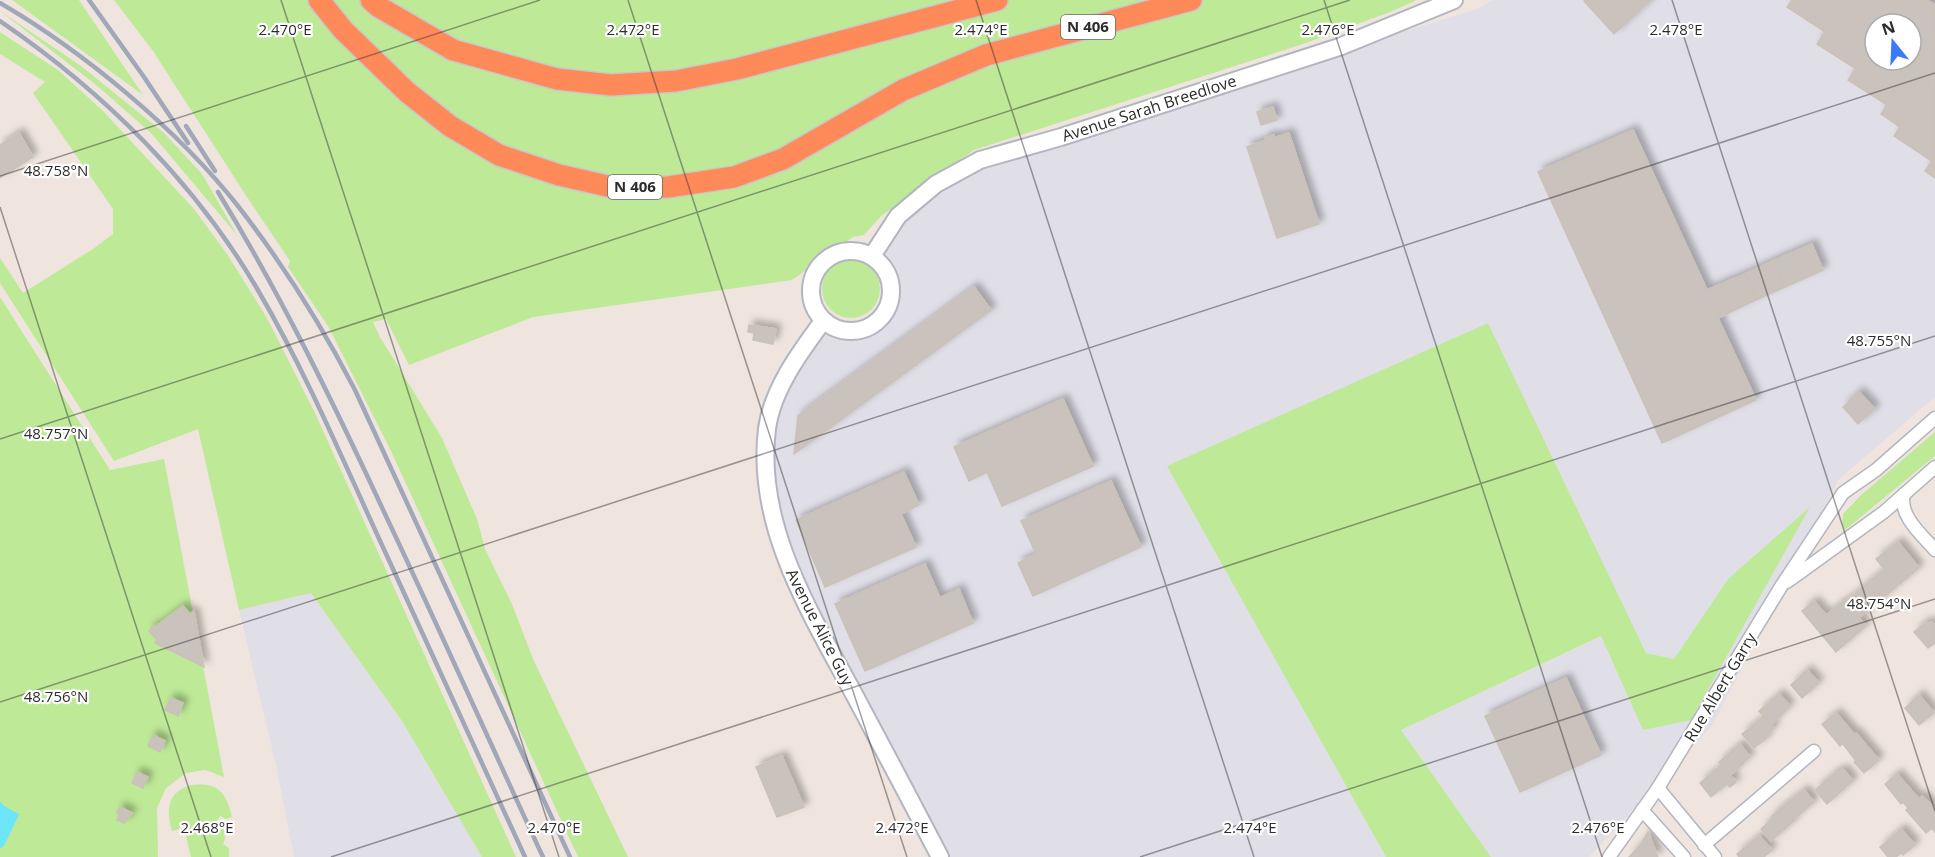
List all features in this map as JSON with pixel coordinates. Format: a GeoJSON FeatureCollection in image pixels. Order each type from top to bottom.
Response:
{"type":"FeatureCollection","features":[{"type":"Feature","properties":{"kind":"highway","name":"N 406"},"geometry":{"type":"LineString","coordinates":[[319,0],[344,30],[407,92],[450,126],[500,155],[559,174],[616,188],[668,187],[734,177],[783,159],[903,90],[986,56],[1191,0]]}},
{"type":"Feature","properties":{"kind":"highway"},"geometry":{"type":"LineString","coordinates":[[371,0],[379,7],[453,50],[556,80],[611,85],[676,81],[736,69],[997,0]]}},
{"type":"Feature","properties":{"kind":"main road","name":"Avenue Sarah Breedlove"},"geometry":{"type":"LineString","coordinates":[[872,256],[898,216],[936,184],[980,160],[1060,137],[1339,47],[1454,0]]}},
{"type":"Feature","properties":{"kind":"main road"},"geometry":{"type":"LineString","coordinates":[[851,250],[872,256],[881,263],[888,274],[892,291],[888,308],[877,322],[864,329],[850,332],[834,328],[823,321],[813,307],[810,290],[813,275],[822,261],[835,253],[851,250]]}},
{"type":"Feature","properties":{"kind":"main road","name":"Avenue Alice Guy"},"geometry":{"type":"LineString","coordinates":[[823,321],[801,350],[778,390],[767,427],[765,467],[771,513],[788,565],[812,617],[940,857]]}},
{"type":"Feature","properties":{"kind":"street","name":"Rue Albert Garry"},"geometry":{"type":"LineString","coordinates":[[1609,857],[1658,789],[1782,585],[1843,494],[1876,470],[1935,418]]}},
{"type":"Feature","properties":{"kind":"street","name":"Rue Albert Garry"},"geometry":{"type":"LineString","coordinates":[[1782,585],[1884,512],[1935,467]]}},
{"type":"Feature","properties":{"kind":"street"},"geometry":{"type":"LineString","coordinates":[[1904,494],[1902,503],[1905,511],[1935,550]]}},
{"type":"Feature","properties":{"kind":"street"},"geometry":{"type":"LineString","coordinates":[[1704,845],[1814,751]]}},
{"type":"Feature","properties":{"kind":"street"},"geometry":{"type":"LineString","coordinates":[[1658,789],[1714,857]]}},
{"type":"Feature","properties":{"kind":"street"},"geometry":{"type":"LineString","coordinates":[[1642,810],[1684,857]]}},
{"type":"Feature","properties":{"kind":"shaded area"},"geometry":{"type":"Polygon","coordinates":[[[1493,0],[1935,0],[1935,397],[1839,479],[1712,726],[1589,857],[1491,857],[1401,730],[1602,636],[1643,729],[1691,720],[1728,579],[1674,659],[1646,653],[1488,324],[1168,466],[1386,857],[942,857],[875,729],[771,513],[766,451],[779,390],[815,332],[877,322],[892,291],[872,256],[936,184],[1061,137],[1477,9],[1493,0]]]}},
{"type":"Feature","properties":{"kind":"shaded area"},"geometry":{"type":"Polygon","coordinates":[[[311,593],[402,721],[482,857],[294,857],[276,765],[239,610],[311,593]]]}},
{"type":"Feature","properties":{"kind":"green space"},"geometry":{"type":"Polygon","coordinates":[[[12,0],[79,0],[143,95],[15,2],[12,0]]]}},
{"type":"Feature","properties":{"kind":"green space"},"geometry":{"type":"Polygon","coordinates":[[[114,0],[1417,0],[1303,44],[974,150],[881,216],[864,235],[853,237],[792,280],[533,317],[409,365],[386,319],[373,322],[442,438],[477,519],[485,549],[512,604],[533,659],[628,857],[578,857],[390,449],[328,326],[288,267],[290,261],[153,51],[114,0]]]}},
{"type":"Feature","properties":{"kind":"green space"},"geometry":{"type":"Polygon","coordinates":[[[0,11],[81,66],[164,133],[202,174],[237,235],[151,133],[95,84],[0,11]]]}},
{"type":"Feature","properties":{"kind":"green space"},"geometry":{"type":"Polygon","coordinates":[[[0,32],[58,70],[103,111],[194,209],[227,254],[267,318],[315,413],[516,857],[482,857],[402,721],[311,593],[239,610],[198,429],[114,461],[0,283],[0,258],[23,293],[93,249],[113,234],[113,209],[33,93],[45,82],[0,54],[0,32]]]}},
{"type":"Feature","properties":{"kind":"green space"},"geometry":{"type":"Polygon","coordinates":[[[851,260],[862,262],[875,273],[880,289],[878,300],[867,313],[851,318],[840,316],[827,305],[822,289],[824,278],[835,265],[851,260]]]}},
{"type":"Feature","properties":{"kind":"green space"},"geometry":{"type":"Polygon","coordinates":[[[0,297],[110,470],[164,459],[224,777],[205,770],[186,773],[166,788],[157,808],[158,857],[0,857],[0,297]]]}},
{"type":"Feature","properties":{"kind":"green space"},"geometry":{"type":"Polygon","coordinates":[[[1488,323],[1646,653],[1674,659],[1728,579],[1810,507],[1691,720],[1643,730],[1601,636],[1401,730],[1491,857],[1386,857],[1167,466],[1488,323]]]}},
{"type":"Feature","properties":{"kind":"green space"},"geometry":{"type":"Polygon","coordinates":[[[1935,432],[1935,456],[1845,530],[1842,524],[1843,514],[1860,496],[1935,432]]]}},
{"type":"Feature","properties":{"kind":"green space"},"geometry":{"type":"Polygon","coordinates":[[[191,785],[208,785],[224,795],[232,817],[226,819],[220,816],[217,821],[223,825],[225,839],[223,844],[229,848],[229,857],[191,857],[185,832],[187,826],[181,824],[179,829],[172,831],[169,816],[170,803],[177,792],[191,785]]]}},
{"type":"Feature","properties":{"kind":"water"},"geometry":{"type":"Polygon","coordinates":[[[0,801],[4,806],[19,814],[5,844],[0,849],[0,801]]]}},
{"type":"Feature","properties":{"kind":"building"},"geometry":{"type":"Polygon","coordinates":[[[1585,0],[1651,0],[1614,34],[1585,0]]]}},
{"type":"Feature","properties":{"kind":"building"},"geometry":{"type":"Polygon","coordinates":[[[1792,0],[1845,0],[1825,32],[1787,7],[1792,0]]]}},
{"type":"Feature","properties":{"kind":"building"},"geometry":{"type":"Polygon","coordinates":[[[1845,0],[1899,0],[1892,12],[1863,12],[1863,58],[1856,69],[1817,44],[1845,0]]]}},
{"type":"Feature","properties":{"kind":"building"},"geometry":{"type":"Polygon","coordinates":[[[1899,0],[1927,0],[1935,5],[1935,28],[1923,47],[1923,12],[1892,12],[1899,0]]]}},
{"type":"Feature","properties":{"kind":"building"},"geometry":{"type":"Polygon","coordinates":[[[1935,28],[1935,71],[1900,127],[1881,114],[1907,72],[1923,72],[1923,47],[1935,28]]]}},
{"type":"Feature","properties":{"kind":"building"},"geometry":{"type":"Polygon","coordinates":[[[1863,57],[1863,72],[1908,72],[1887,105],[1848,80],[1863,57]]]}},
{"type":"Feature","properties":{"kind":"building"},"geometry":{"type":"Polygon","coordinates":[[[1935,71],[1935,178],[1925,171],[1932,161],[1894,136],[1935,71]]]}},
{"type":"Feature","properties":{"kind":"building"},"geometry":{"type":"Polygon","coordinates":[[[1273,107],[1277,120],[1261,125],[1257,112],[1273,107]]]}},
{"type":"Feature","properties":{"kind":"building"},"geometry":{"type":"Polygon","coordinates":[[[1633,130],[1707,290],[1745,274],[1756,300],[1718,318],[1756,400],[1662,443],[1538,172],[1633,130]]]}},
{"type":"Feature","properties":{"kind":"building"},"geometry":{"type":"Polygon","coordinates":[[[19,133],[33,157],[0,178],[0,145],[19,133]]]}},
{"type":"Feature","properties":{"kind":"building"},"geometry":{"type":"Polygon","coordinates":[[[1289,133],[1319,224],[1277,238],[1247,147],[1274,135],[1274,138],[1289,133]]]}},
{"type":"Feature","properties":{"kind":"building"},"geometry":{"type":"Polygon","coordinates":[[[1812,244],[1823,270],[1785,287],[1773,261],[1812,244]]]}},
{"type":"Feature","properties":{"kind":"building"},"geometry":{"type":"Polygon","coordinates":[[[1773,261],[1785,287],[1756,300],[1745,274],[1773,261]]]}},
{"type":"Feature","properties":{"kind":"building"},"geometry":{"type":"Polygon","coordinates":[[[974,287],[991,310],[794,454],[798,416],[974,287]]]}},
{"type":"Feature","properties":{"kind":"building"},"geometry":{"type":"Polygon","coordinates":[[[749,325],[776,329],[773,344],[753,340],[754,333],[748,332],[749,325]]]}},
{"type":"Feature","properties":{"kind":"building"},"geometry":{"type":"Polygon","coordinates":[[[1859,392],[1875,409],[1858,424],[1843,407],[1859,392]]]}},
{"type":"Feature","properties":{"kind":"building"},"geometry":{"type":"Polygon","coordinates":[[[1063,399],[1093,466],[1002,506],[987,472],[969,481],[954,447],[1063,399]]]}},
{"type":"Feature","properties":{"kind":"building"},"geometry":{"type":"Polygon","coordinates":[[[904,472],[919,505],[901,514],[916,547],[825,587],[796,520],[904,472]]]}},
{"type":"Feature","properties":{"kind":"building"},"geometry":{"type":"Polygon","coordinates":[[[1111,481],[1141,547],[1033,596],[1018,563],[1036,554],[1021,521],[1111,481]]]}},
{"type":"Feature","properties":{"kind":"building"},"geometry":{"type":"Polygon","coordinates":[[[1898,542],[1919,568],[1859,618],[1866,626],[1836,652],[1802,611],[1814,601],[1826,615],[1845,602],[1884,569],[1876,559],[1898,542]]]}},
{"type":"Feature","properties":{"kind":"building"},"geometry":{"type":"Polygon","coordinates":[[[925,564],[940,598],[959,589],[973,623],[865,671],[835,604],[925,564]]]}},
{"type":"Feature","properties":{"kind":"building"},"geometry":{"type":"Polygon","coordinates":[[[183,606],[190,614],[194,611],[204,667],[155,643],[157,640],[149,631],[183,606]]]}},
{"type":"Feature","properties":{"kind":"building"},"geometry":{"type":"Polygon","coordinates":[[[1926,622],[1928,624],[1932,622],[1935,625],[1935,643],[1928,648],[1914,632],[1926,622]]]}},
{"type":"Feature","properties":{"kind":"building"},"geometry":{"type":"Polygon","coordinates":[[[1807,670],[1819,683],[1802,698],[1791,685],[1807,670]]]}},
{"type":"Feature","properties":{"kind":"building"},"geometry":{"type":"Polygon","coordinates":[[[1566,678],[1601,755],[1520,792],[1485,716],[1566,678]]]}},
{"type":"Feature","properties":{"kind":"building"},"geometry":{"type":"Polygon","coordinates":[[[1779,694],[1790,706],[1771,725],[1759,711],[1779,694]]]}},
{"type":"Feature","properties":{"kind":"building"},"geometry":{"type":"Polygon","coordinates":[[[1919,695],[1934,713],[1919,725],[1905,708],[1919,695]]]}},
{"type":"Feature","properties":{"kind":"building"},"geometry":{"type":"Polygon","coordinates":[[[171,698],[183,703],[178,716],[165,710],[171,698]]]}},
{"type":"Feature","properties":{"kind":"building"},"geometry":{"type":"Polygon","coordinates":[[[1836,713],[1854,734],[1840,746],[1822,724],[1836,713]]]}},
{"type":"Feature","properties":{"kind":"building"},"geometry":{"type":"Polygon","coordinates":[[[1763,717],[1774,728],[1765,736],[1767,738],[1754,748],[1742,734],[1763,717]]]}},
{"type":"Feature","properties":{"kind":"building"},"geometry":{"type":"Polygon","coordinates":[[[1856,733],[1879,760],[1864,773],[1843,744],[1856,733]]]}},
{"type":"Feature","properties":{"kind":"building"},"geometry":{"type":"Polygon","coordinates":[[[153,735],[165,741],[160,752],[148,746],[153,735]]]}},
{"type":"Feature","properties":{"kind":"building"},"geometry":{"type":"Polygon","coordinates":[[[1740,744],[1750,757],[1730,776],[1719,762],[1740,744]]]}},
{"type":"Feature","properties":{"kind":"building"},"geometry":{"type":"Polygon","coordinates":[[[782,756],[804,807],[777,817],[756,767],[782,756]]]}},
{"type":"Feature","properties":{"kind":"building"},"geometry":{"type":"Polygon","coordinates":[[[1721,765],[1736,782],[1730,787],[1727,784],[1711,797],[1700,783],[1721,765]]]}},
{"type":"Feature","properties":{"kind":"building"},"geometry":{"type":"Polygon","coordinates":[[[1843,769],[1853,781],[1827,804],[1815,790],[1836,772],[1843,769]]]}},
{"type":"Feature","properties":{"kind":"building"},"geometry":{"type":"Polygon","coordinates":[[[137,772],[148,777],[143,788],[132,783],[137,772]]]}},
{"type":"Feature","properties":{"kind":"building"},"geometry":{"type":"Polygon","coordinates":[[[1897,774],[1919,799],[1908,808],[1903,802],[1901,804],[1885,784],[1897,774]]]}},
{"type":"Feature","properties":{"kind":"building"},"geometry":{"type":"Polygon","coordinates":[[[1804,790],[1814,802],[1793,820],[1782,807],[1804,790]]]}},
{"type":"Feature","properties":{"kind":"building"},"geometry":{"type":"Polygon","coordinates":[[[1922,796],[1935,808],[1935,832],[1932,828],[1926,833],[1906,810],[1922,796]]]}},
{"type":"Feature","properties":{"kind":"building"},"geometry":{"type":"Polygon","coordinates":[[[120,807],[132,813],[124,823],[117,820],[120,807]]]}},
{"type":"Feature","properties":{"kind":"building"},"geometry":{"type":"Polygon","coordinates":[[[1782,807],[1794,821],[1771,841],[1761,829],[1782,807]]]}},
{"type":"Feature","properties":{"kind":"building"},"geometry":{"type":"Polygon","coordinates":[[[1901,829],[1915,845],[1903,855],[1901,853],[1896,857],[1888,857],[1880,847],[1901,829]]]}},
{"type":"Feature","properties":{"kind":"building"},"geometry":{"type":"Polygon","coordinates":[[[1648,832],[1658,857],[1629,857],[1641,844],[1648,832]]]}},
{"type":"Feature","properties":{"kind":"building"},"geometry":{"type":"Polygon","coordinates":[[[1759,836],[1772,850],[1764,857],[1739,857],[1737,854],[1759,836]]]}},
{"type":"Feature","properties":{"kind":"railway"},"geometry":{"type":"LineString","coordinates":[[89,0],[188,143]]}},
{"type":"Feature","properties":{"kind":"railway"},"geometry":{"type":"LineString","coordinates":[[0,3],[64,45],[128,94],[158,121],[214,177],[255,228],[286,273],[329,342],[355,390],[570,857]]}},
{"type":"Feature","properties":{"kind":"railway"},"geometry":{"type":"LineString","coordinates":[[0,21],[75,78],[145,142],[207,214],[234,252],[259,292],[306,380],[525,857]]}},
{"type":"Feature","properties":{"kind":"railway"},"geometry":{"type":"LineString","coordinates":[[186,126],[215,171]]}},
{"type":"Feature","properties":{"kind":"railway"},"geometry":{"type":"LineString","coordinates":[[218,192],[264,270],[326,391],[543,857]]}}]}
